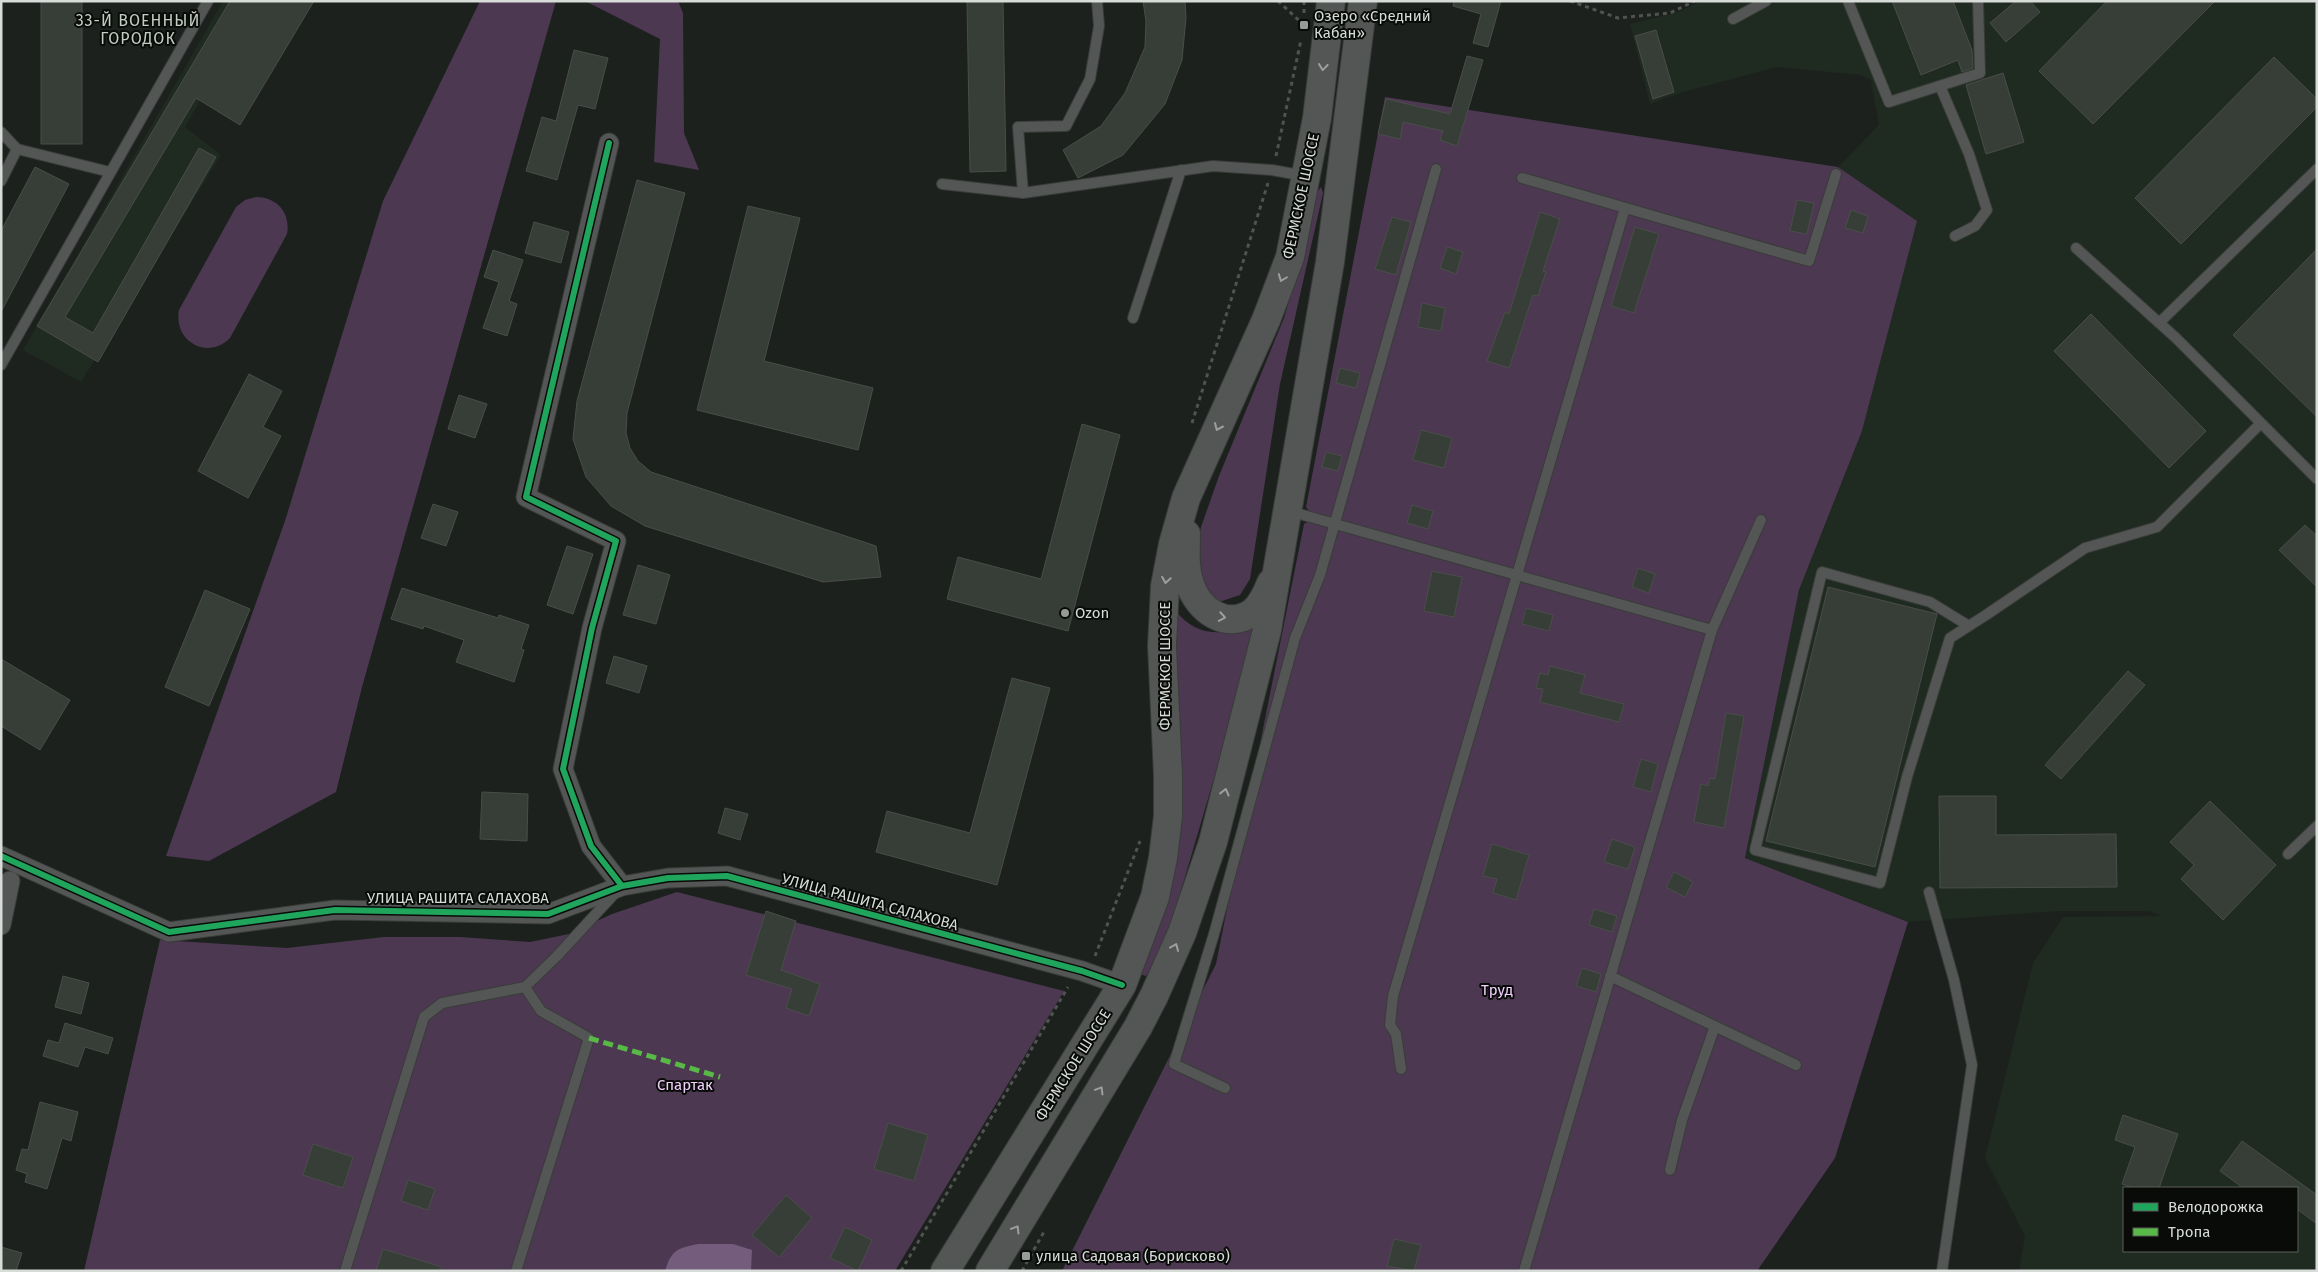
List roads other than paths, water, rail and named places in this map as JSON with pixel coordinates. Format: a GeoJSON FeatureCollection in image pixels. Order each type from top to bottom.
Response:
{"type":"FeatureCollection","features":[{"type":"Feature","properties":{"kind":"main road","name":"ФЕРМСКОЕ ШОССЕ"},"geometry":{"type":"LineString","coordinates":[[945,1271],[1122,985],[1155,897],[1163,858],[1168,816],[1162,646],[1165,586],[1173,544],[1186,498],[1266,320],[1286,266],[1306,176],[1316,118],[1331,1]]}},
{"type":"Feature","properties":{"kind":"main road"},"geometry":{"type":"LineString","coordinates":[[990,1271],[1133,1035],[1154,996],[1182,933],[1213,842],[1267,630],[1330,262],[1363,1]]}},
{"type":"Feature","properties":{"kind":"main road"},"geometry":{"type":"LineString","coordinates":[[1186,498],[1186,564],[1190,585],[1199,603],[1210,615],[1225,619],[1239,618],[1253,612],[1263,600],[1277,572]]}},
{"type":"Feature","properties":{"kind":"main road"},"geometry":{"type":"LineString","coordinates":[[1122,985],[1154,996]]}},
{"type":"Feature","properties":{"kind":"street"},"geometry":{"type":"LineString","coordinates":[[610,143],[526,497],[616,541],[592,628],[563,770],[591,846],[622,886]]}},
{"type":"Feature","properties":{"kind":"street","name":"УЛИЦА РАШИТА САЛАХОВА"},"geometry":{"type":"LineString","coordinates":[[1,856],[169,932],[335,910],[548,914],[622,886],[668,878],[727,876],[1082,971],[1122,985]]}},
{"type":"Feature","properties":{"kind":"street"},"geometry":{"type":"LineString","coordinates":[[1,925],[10,881]]}},
{"type":"Feature","properties":{"kind":"lane"},"geometry":{"type":"LineString","coordinates":[[1,365],[208,1]]}},
{"type":"Feature","properties":{"kind":"lane"},"geometry":{"type":"LineString","coordinates":[[1023,193],[1018,127],[1066,126],[1090,79],[1099,26],[1097,1]]}},
{"type":"Feature","properties":{"kind":"lane"},"geometry":{"type":"LineString","coordinates":[[1733,19],[1766,1]]}},
{"type":"Feature","properties":{"kind":"lane"},"geometry":{"type":"LineString","coordinates":[[1848,1],[1889,102],[1980,73],[1978,1]]}},
{"type":"Feature","properties":{"kind":"lane"},"geometry":{"type":"LineString","coordinates":[[1940,86],[1969,154],[1987,210],[1975,226],[1955,236]]}},
{"type":"Feature","properties":{"kind":"lane"},"geometry":{"type":"LineString","coordinates":[[1,132],[17,149],[110,172]]}},
{"type":"Feature","properties":{"kind":"lane"},"geometry":{"type":"LineString","coordinates":[[1,180],[17,149]]}},
{"type":"Feature","properties":{"kind":"lane"},"geometry":{"type":"LineString","coordinates":[[942,184],[1023,193],[1140,178],[1213,166],[1272,170],[1306,176]]}},
{"type":"Feature","properties":{"kind":"lane"},"geometry":{"type":"LineString","coordinates":[[2160,323],[2317,169]]}},
{"type":"Feature","properties":{"kind":"lane"},"geometry":{"type":"LineString","coordinates":[[1133,318],[1181,170]]}},
{"type":"Feature","properties":{"kind":"lane"},"geometry":{"type":"LineString","coordinates":[[1225,1088],[1174,1064],[1214,934],[1295,638],[1320,575],[1436,170]]}},
{"type":"Feature","properties":{"kind":"lane"},"geometry":{"type":"LineString","coordinates":[[1522,178],[1809,261],[1836,174]]}},
{"type":"Feature","properties":{"kind":"lane"},"geometry":{"type":"LineString","coordinates":[[1401,1069],[1396,1034],[1390,1025],[1394,996],[1625,208]]}},
{"type":"Feature","properties":{"kind":"lane"},"geometry":{"type":"LineString","coordinates":[[2076,248],[2160,323],[2317,480]]}},
{"type":"Feature","properties":{"kind":"lane"},"geometry":{"type":"LineString","coordinates":[[1969,626],[1930,602],[1822,572],[1755,850],[1880,883],[1907,777],[1950,638],[1969,626],[2085,548],[2157,527],[2261,423]]}},
{"type":"Feature","properties":{"kind":"lane"},"geometry":{"type":"LineString","coordinates":[[1288,511],[1712,630]]}},
{"type":"Feature","properties":{"kind":"lane"},"geometry":{"type":"LineString","coordinates":[[1524,1271],[1712,630],[1762,520]]}},
{"type":"Feature","properties":{"kind":"lane"},"geometry":{"type":"LineString","coordinates":[[2288,854],[2317,826]]}},
{"type":"Feature","properties":{"kind":"lane"},"geometry":{"type":"LineString","coordinates":[[345,1271],[424,1016],[442,1003],[525,987],[557,956],[622,886]]}},
{"type":"Feature","properties":{"kind":"lane"},"geometry":{"type":"LineString","coordinates":[[1929,892],[1954,980],[1972,1064],[1942,1271]]}},
{"type":"Feature","properties":{"kind":"lane"},"geometry":{"type":"LineString","coordinates":[[1610,976],[1796,1065]]}},
{"type":"Feature","properties":{"kind":"lane"},"geometry":{"type":"LineString","coordinates":[[516,1271],[589,1038],[541,1011],[525,987]]}},
{"type":"Feature","properties":{"kind":"lane"},"geometry":{"type":"LineString","coordinates":[[1670,1170],[1682,1120],[1715,1026]]}},
{"type":"Feature","properties":{"kind":"place","name":"Озеро «Средний Кабан»"},"geometry":{"type":"Point","coordinates":[1304,25]}},
{"type":"Feature","properties":{"kind":"place","name":"Ozon"},"geometry":{"type":"Point","coordinates":[1065,613]}},
{"type":"Feature","properties":{"kind":"place","name":"улица Садовая (Борисково)"},"geometry":{"type":"Point","coordinates":[1026,1256]}},
{"type":"Feature","properties":{"kind":"district","name":"33-Й ВОЕННЫЙ ГОРОДОК"},"geometry":{"type":"Point","coordinates":[138,29]}},
{"type":"Feature","properties":{"kind":"park label","name":"Труд"},"geometry":{"type":"Point","coordinates":[1497,990]}},
{"type":"Feature","properties":{"kind":"park label","name":"Спартак"},"geometry":{"type":"Point","coordinates":[685,1085]}}]}
